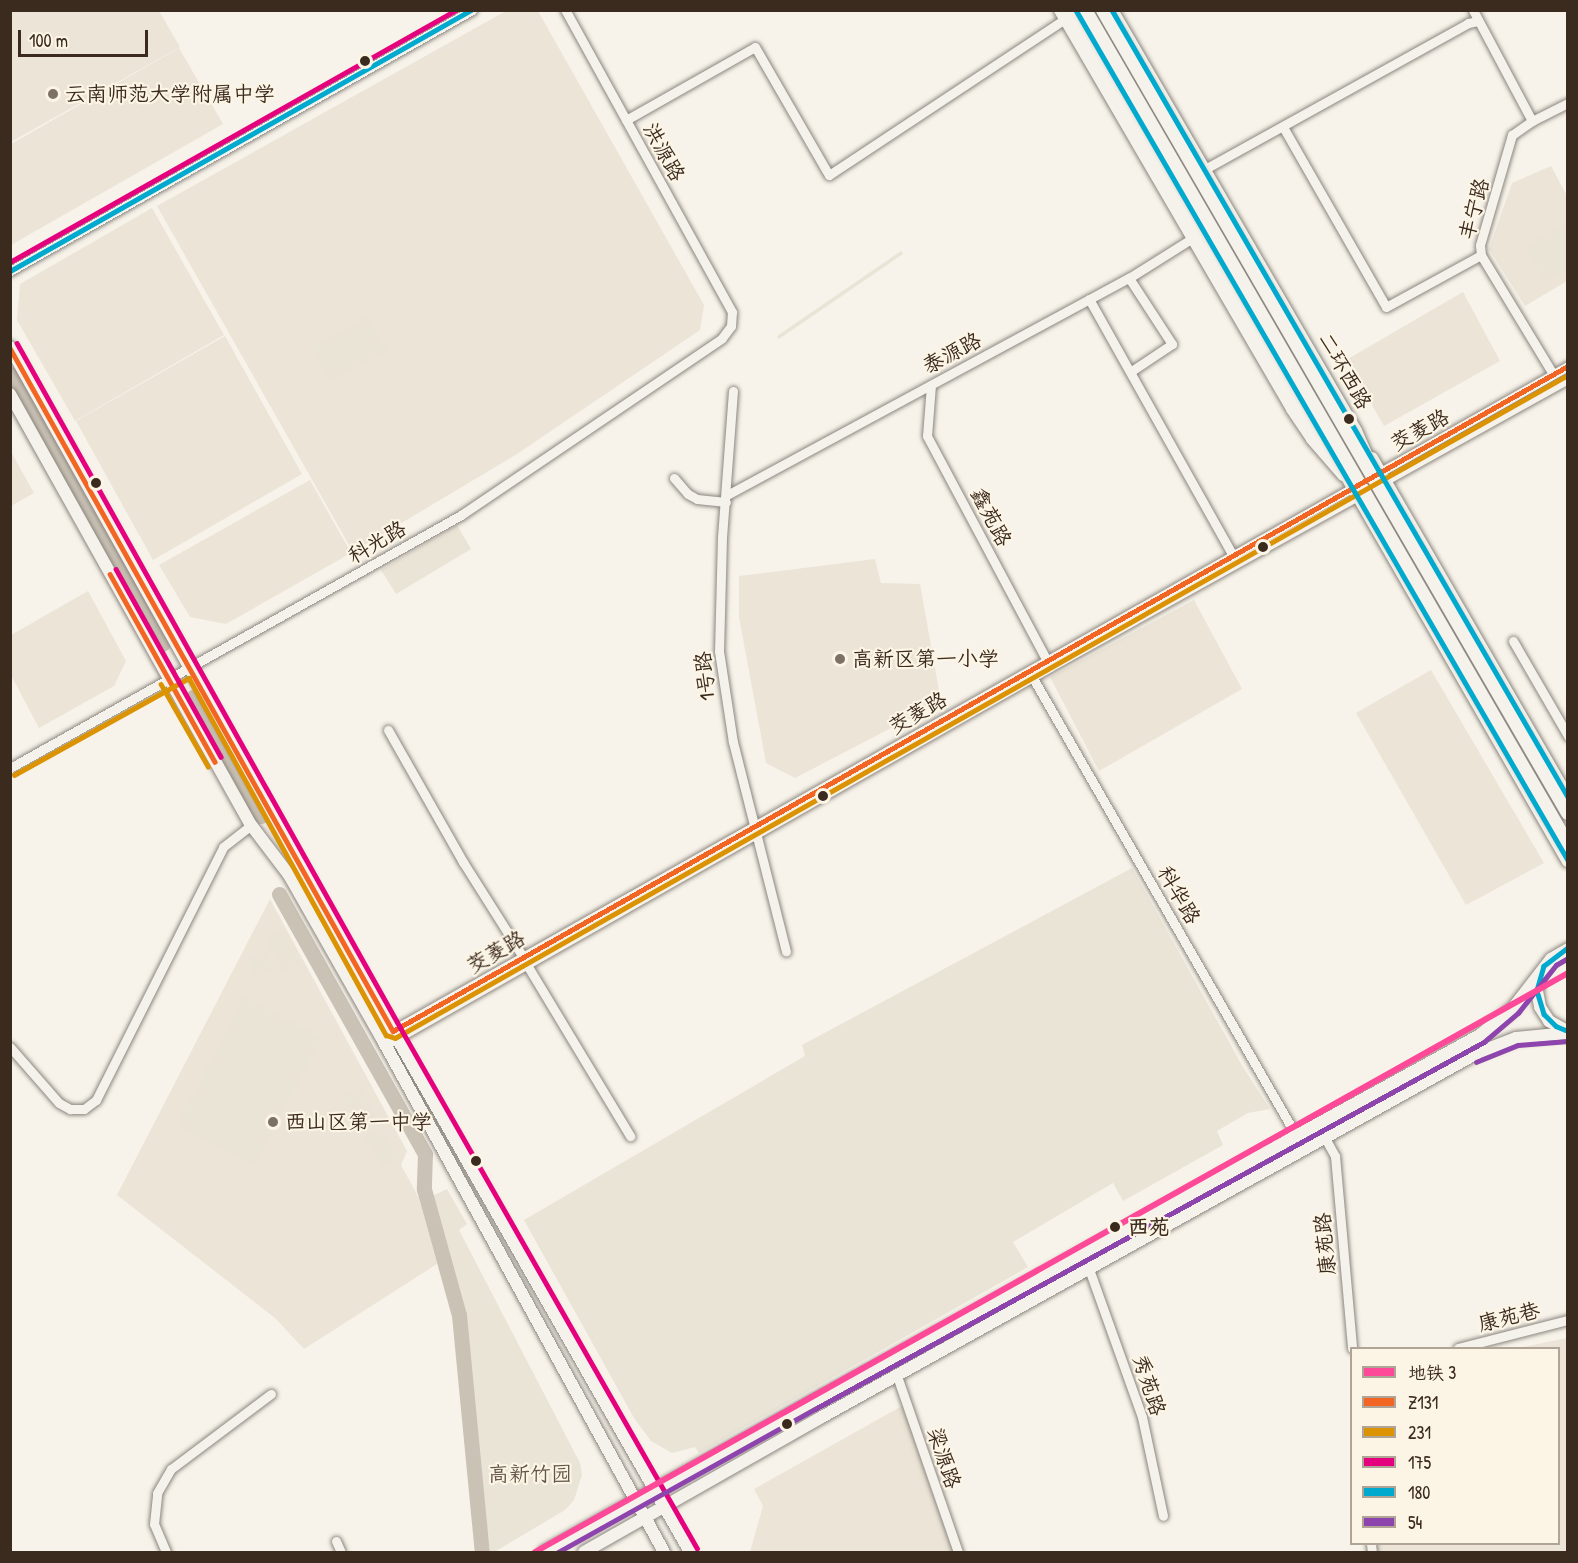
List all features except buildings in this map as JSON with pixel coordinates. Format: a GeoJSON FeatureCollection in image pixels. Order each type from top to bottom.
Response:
{"type":"FeatureCollection","features":[{"type":"Feature","properties":{"kind":"highway"},"geometry":{"type":"LineString","coordinates":[[1085,10],[1568,845]]}},
{"type":"Feature","properties":{"kind":"highway"},"geometry":{"type":"LineString","coordinates":[[1103,10],[1568,813]]}},
{"type":"Feature","properties":{"kind":"highway"},"geometry":{"type":"LineString","coordinates":[[1065,15],[1304,417],[1329,446]]}},
{"type":"Feature","properties":{"kind":"main road"},"geometry":{"type":"LineString","coordinates":[[1076,10],[1329,446],[1359,490],[1568,861]]}},
{"type":"Feature","properties":{"kind":"main road","name":"二环西路"},"geometry":{"type":"LineString","coordinates":[[1112,10],[1356,431],[1380,478]]}},
{"type":"Feature","properties":{"kind":"main road"},"geometry":{"type":"LineString","coordinates":[[10,347],[192,668],[395,1035],[690,1552]]}},
{"type":"Feature","properties":{"kind":"main road"},"geometry":{"type":"LineString","coordinates":[[10,394],[251,825],[289,875],[383,1041],[664,1552]]}},
{"type":"Feature","properties":{"kind":"main road"},"geometry":{"type":"LineString","coordinates":[[1380,478],[1387,514]]}},
{"type":"Feature","properties":{"kind":"main road"},"geometry":{"type":"LineString","coordinates":[[1380,478],[1568,798]]}},
{"type":"Feature","properties":{"kind":"main road"},"geometry":{"type":"LineString","coordinates":[[1359,490],[1387,514],[1568,820]]}},
{"type":"Feature","properties":{"kind":"main road"},"geometry":{"type":"LineString","coordinates":[[1549,829],[1557,835],[1568,835]]}},
{"type":"Feature","properties":{"kind":"main road"},"geometry":{"type":"LineString","coordinates":[[544,1552],[811,1402],[1487,1031],[1513,1008],[1544,966],[1565,950]]}},
{"type":"Feature","properties":{"kind":"main road"},"geometry":{"type":"LineString","coordinates":[[1544,966],[1537,982],[1540,1007],[1550,1021],[1568,1032]]}},
{"type":"Feature","properties":{"kind":"main road"},"geometry":{"type":"LineString","coordinates":[[585,1552],[1492,1046],[1524,1037],[1568,1032]]}},
{"type":"Feature","properties":{"kind":"street"},"geometry":{"type":"LineString","coordinates":[[10,271],[471,10]]}},
{"type":"Feature","properties":{"kind":"street","name":"洪源路"},"geometry":{"type":"LineString","coordinates":[[565,10],[732,312]]}},
{"type":"Feature","properties":{"kind":"street"},"geometry":{"type":"LineString","coordinates":[[1058,10],[1065,15],[1294,417],[1322,453],[1359,490]]}},
{"type":"Feature","properties":{"kind":"street"},"geometry":{"type":"LineString","coordinates":[[1473,10],[1532,121]]}},
{"type":"Feature","properties":{"kind":"street"},"geometry":{"type":"LineString","coordinates":[[626,120],[755,47],[829,175],[1065,15]]}},
{"type":"Feature","properties":{"kind":"street"},"geometry":{"type":"LineString","coordinates":[[1205,169],[1468,23],[1478,21]]}},
{"type":"Feature","properties":{"kind":"street","name":"丰宁路"},"geometry":{"type":"LineString","coordinates":[[1553,374],[1481,255],[1480,245],[1512,135],[1532,121],[1568,103]]}},
{"type":"Feature","properties":{"kind":"street"},"geometry":{"type":"LineString","coordinates":[[1283,127],[1386,307],[1481,255]]}},
{"type":"Feature","properties":{"kind":"street","name":"泰源路"},"geometry":{"type":"LineString","coordinates":[[727,498],[1130,278],[1191,239]]}},
{"type":"Feature","properties":{"kind":"street"},"geometry":{"type":"LineString","coordinates":[[1130,278],[1172,344],[1130,372]]}},
{"type":"Feature","properties":{"kind":"street"},"geometry":{"type":"LineString","coordinates":[[1089,299],[1233,556]]}},
{"type":"Feature","properties":{"kind":"street","name":"科光路"},"geometry":{"type":"LineString","coordinates":[[10,768],[192,668],[461,515],[722,338],[731,326],[732,312]]}},
{"type":"Feature","properties":{"kind":"street","name":"茭菱路"},"geometry":{"type":"LineString","coordinates":[[383,1041],[1359,490],[1568,366]]}},
{"type":"Feature","properties":{"kind":"street","name":"茭菱路"},"geometry":{"type":"LineString","coordinates":[[1380,478],[1568,379]]}},
{"type":"Feature","properties":{"kind":"street","name":"鑫苑路"},"geometry":{"type":"LineString","coordinates":[[931,385],[927,436],[1046,659]]}},
{"type":"Feature","properties":{"kind":"street","name":"1号路"},"geometry":{"type":"LineString","coordinates":[[733,391],[727,498],[722,537],[719,651],[731,733],[786,951]]}},
{"type":"Feature","properties":{"kind":"street"},"geometry":{"type":"LineString","coordinates":[[674,478],[688,494],[697,499],[727,498]]}},
{"type":"Feature","properties":{"kind":"street","name":"茭菱路"},"geometry":{"type":"LineString","coordinates":[[1031,674],[1046,659],[1359,490]]}},
{"type":"Feature","properties":{"kind":"street"},"geometry":{"type":"LineString","coordinates":[[1513,641],[1568,736]]}},
{"type":"Feature","properties":{"kind":"street","name":"科华路"},"geometry":{"type":"LineString","coordinates":[[1031,674],[1297,1137]]}},
{"type":"Feature","properties":{"kind":"street"},"geometry":{"type":"LineString","coordinates":[[388,730],[463,862],[630,1136]]}},
{"type":"Feature","properties":{"kind":"street"},"geometry":{"type":"LineString","coordinates":[[10,1047],[58,1103],[69,1109],[84,1109],[96,1100],[223,847],[251,825]]}},
{"type":"Feature","properties":{"kind":"street","name":"康苑路"},"geometry":{"type":"LineString","coordinates":[[1325,1138],[1335,1156],[1352,1347]]}},
{"type":"Feature","properties":{"kind":"street","name":"秀苑路"},"geometry":{"type":"LineString","coordinates":[[1089,1269],[1142,1417],[1163,1516]]}},
{"type":"Feature","properties":{"kind":"street","name":"康苑巷"},"geometry":{"type":"LineString","coordinates":[[1462,1347],[1568,1320]]}},
{"type":"Feature","properties":{"kind":"street","name":"梁源路"},"geometry":{"type":"LineString","coordinates":[[897,1376],[958,1552]]}},
{"type":"Feature","properties":{"kind":"street"},"geometry":{"type":"LineString","coordinates":[[166,1552],[154,1524],[157,1492],[171,1469],[271,1394]]}},
{"type":"Feature","properties":{"kind":"street"},"geometry":{"type":"LineString","coordinates":[[336,1541],[341,1552]]}},
{"type":"Feature","properties":{"kind":"shaded area","name":"云南师范大学附属中学"},"geometry":{"type":"Polygon","coordinates":[[[11,10],[159,11],[180,47],[11,142],[11,10]]]}},
{"type":"Feature","properties":{"kind":"shaded area"},"geometry":{"type":"Polygon","coordinates":[[[506,11],[538,11],[704,305],[700,330],[517,454],[353,552],[157,206],[506,11]]]}},
{"type":"Feature","properties":{"kind":"shaded area"},"geometry":{"type":"Polygon","coordinates":[[[179,48],[223,124],[11,245],[11,144],[179,48]]]}},
{"type":"Feature","properties":{"kind":"shaded area"},"geometry":{"type":"Polygon","coordinates":[[[1551,166],[1567,196],[1567,281],[1525,306],[1489,249],[1512,183],[1551,166]]]}},
{"type":"Feature","properties":{"kind":"shaded area"},"geometry":{"type":"Polygon","coordinates":[[[152,208],[224,335],[75,421],[17,320],[20,284],[152,208]]]}},
{"type":"Feature","properties":{"kind":"shaded area"},"geometry":{"type":"Polygon","coordinates":[[[1463,292],[1500,361],[1384,426],[1346,360],[1463,292]]]}},
{"type":"Feature","properties":{"kind":"shaded area"},"geometry":{"type":"Polygon","coordinates":[[[225,336],[302,474],[153,560],[76,421],[225,336]]]}},
{"type":"Feature","properties":{"kind":"shaded area"},"geometry":{"type":"Polygon","coordinates":[[[10,450],[34,493],[11,506],[10,506],[10,450]]]}},
{"type":"Feature","properties":{"kind":"shaded area"},"geometry":{"type":"Polygon","coordinates":[[[310,480],[351,553],[226,624],[190,617],[159,565],[310,480]]]}},
{"type":"Feature","properties":{"kind":"shaded area","name":"高新区第一小学"},"geometry":{"type":"Polygon","coordinates":[[[875,559],[881,583],[920,584],[941,702],[795,778],[766,763],[739,617],[739,576],[875,559]]]}},
{"type":"Feature","properties":{"kind":"shaded area"},"geometry":{"type":"Polygon","coordinates":[[[88,591],[126,661],[114,686],[39,728],[11,675],[11,635],[88,591]]]}},
{"type":"Feature","properties":{"kind":"shaded area"},"geometry":{"type":"Polygon","coordinates":[[[1194,600],[1242,689],[1099,771],[1050,677],[1194,600]]]}},
{"type":"Feature","properties":{"kind":"shaded area"},"geometry":{"type":"Polygon","coordinates":[[[1431,670],[1544,863],[1466,905],[1356,713],[1431,670]]]}},
{"type":"Feature","properties":{"kind":"shaded area","name":"西山区第一中学"},"geometry":{"type":"Polygon","coordinates":[[[270,899],[407,1151],[401,1165],[419,1198],[437,1264],[304,1349],[275,1318],[117,1195],[270,899]]]}},
{"type":"Feature","properties":{"kind":"shaded area"},"geometry":{"type":"Polygon","coordinates":[[[1567,1338],[1567,1552],[1376,1552],[1375,1545],[1560,1545],[1560,1347],[1524,1347],[1567,1338]]]}},
{"type":"Feature","properties":{"kind":"shaded area"},"geometry":{"type":"Polygon","coordinates":[[[902,1406],[953,1552],[750,1552],[763,1506],[754,1489],[902,1406]]]}},
{"type":"Feature","properties":{"kind":"green space"},"geometry":{"type":"Polygon","coordinates":[[[1565,223],[1567,269],[1544,282],[1524,247],[1565,223]]]}},
{"type":"Feature","properties":{"kind":"green space"},"geometry":{"type":"Polygon","coordinates":[[[901,251],[903,254],[779,339],[777,336],[901,251]]]}},
{"type":"Feature","properties":{"kind":"green space"},"geometry":{"type":"Polygon","coordinates":[[[368,316],[387,350],[329,382],[311,348],[368,316]]]}},
{"type":"Feature","properties":{"kind":"green space"},"geometry":{"type":"Polygon","coordinates":[[[457,525],[471,549],[396,594],[381,570],[457,525]]]}},
{"type":"Feature","properties":{"kind":"green space"},"geometry":{"type":"Polygon","coordinates":[[[1132,868],[1243,1067],[1270,1109],[1248,1113],[1217,1131],[1223,1145],[1123,1201],[1113,1183],[1013,1242],[1028,1267],[699,1453],[695,1447],[672,1453],[651,1441],[634,1418],[524,1220],[805,1056],[802,1045],[1132,868]]]}},
{"type":"Feature","properties":{"kind":"green space"},"geometry":{"type":"Polygon","coordinates":[[[284,930],[301,962],[283,972],[265,940],[284,930]]]}},
{"type":"Feature","properties":{"kind":"green space"},"geometry":{"type":"Polygon","coordinates":[[[264,951],[274,968],[257,977],[248,961],[264,951]]]}},
{"type":"Feature","properties":{"kind":"green space"},"geometry":{"type":"Polygon","coordinates":[[[243,997],[322,1037],[255,1166],[177,1126],[243,997]]]}},
{"type":"Feature","properties":{"kind":"green space"},"geometry":{"type":"Polygon","coordinates":[[[359,1087],[379,1121],[362,1130],[343,1096],[359,1087]]]}},
{"type":"Feature","properties":{"kind":"green space"},"geometry":{"type":"Polygon","coordinates":[[[380,1126],[400,1159],[383,1169],[364,1136],[380,1126]]]}},
{"type":"Feature","properties":{"kind":"green space","name":"高新竹园"},"geometry":{"type":"Polygon","coordinates":[[[447,1189],[467,1224],[459,1230],[580,1463],[582,1475],[574,1500],[565,1510],[496,1551],[490,1551],[460,1309],[430,1197],[447,1189]]]}},
{"type":"Feature","properties":{"kind":"waterway"},"geometry":{"type":"LineString","coordinates":[[10,374],[163,644]]}},
{"type":"Feature","properties":{"kind":"waterway"},"geometry":{"type":"LineString","coordinates":[[193,697],[261,816]]}},
{"type":"Feature","properties":{"kind":"waterway"},"geometry":{"type":"LineString","coordinates":[[279,894],[425,1154],[424,1189],[459,1315],[482,1552]]}},
{"type":"Feature","properties":{"kind":"metro line","name":"3"},"geometry":{"type":"LineString","coordinates":[[535,1552],[1568,973]]}},
{"type":"Feature","properties":{"kind":"transit line","name":"175"},"geometry":{"type":"LineString","coordinates":[[10,262],[456,10]]}},
{"type":"Feature","properties":{"kind":"transit line","name":"180"},"geometry":{"type":"LineString","coordinates":[[10,271],[471,10]]}},
{"type":"Feature","properties":{"kind":"transit line","name":"180"},"geometry":{"type":"LineString","coordinates":[[1076,10],[1568,860]]}},
{"type":"Feature","properties":{"kind":"transit line","name":"180"},"geometry":{"type":"LineString","coordinates":[[1112,10],[1568,797]]}},
{"type":"Feature","properties":{"kind":"transit line","name":"175"},"geometry":{"type":"LineString","coordinates":[[17,343],[400,1027],[697,1548]]}},
{"type":"Feature","properties":{"kind":"transit line","name":"Z131"},"geometry":{"type":"LineString","coordinates":[[10,348],[393,1031],[1568,366]]}},
{"type":"Feature","properties":{"kind":"transit line","name":"231"},"geometry":{"type":"LineString","coordinates":[[14,775],[189,678],[386,1035],[395,1038],[1568,375]]}},
{"type":"Feature","properties":{"kind":"transit line","name":"175"},"geometry":{"type":"LineString","coordinates":[[116,569],[221,757]]}},
{"type":"Feature","properties":{"kind":"transit line","name":"Z131"},"geometry":{"type":"LineString","coordinates":[[110,574],[215,762]]}},
{"type":"Feature","properties":{"kind":"transit line","name":"231"},"geometry":{"type":"LineString","coordinates":[[161,684],[208,766]]}},
{"type":"Feature","properties":{"kind":"transit line","name":"180"},"geometry":{"type":"LineString","coordinates":[[1568,948],[1544,966],[1537,991],[1544,1014],[1556,1026],[1568,1031]]}},
{"type":"Feature","properties":{"kind":"transit line","name":"54"},"geometry":{"type":"LineString","coordinates":[[558,1552],[1484,1042],[1518,1013],[1556,965],[1568,958]]}},
{"type":"Feature","properties":{"kind":"transit line","name":"54"},"geometry":{"type":"LineString","coordinates":[[1476,1062],[1518,1045],[1568,1041]]}},
{"type":"Feature","properties":{"kind":"place","name":"云南师范大学附属中学"},"geometry":{"type":"Point","coordinates":[53,94]}},
{"type":"Feature","properties":{"kind":"place","name":"高新区第一小学"},"geometry":{"type":"Point","coordinates":[840,659]}},
{"type":"Feature","properties":{"kind":"place","name":"西山区第一中学"},"geometry":{"type":"Point","coordinates":[273,1122]}},
{"type":"Feature","properties":{"kind":"place","name":"西苑"},"geometry":{"type":"Point","coordinates":[1115,1227]}}]}
